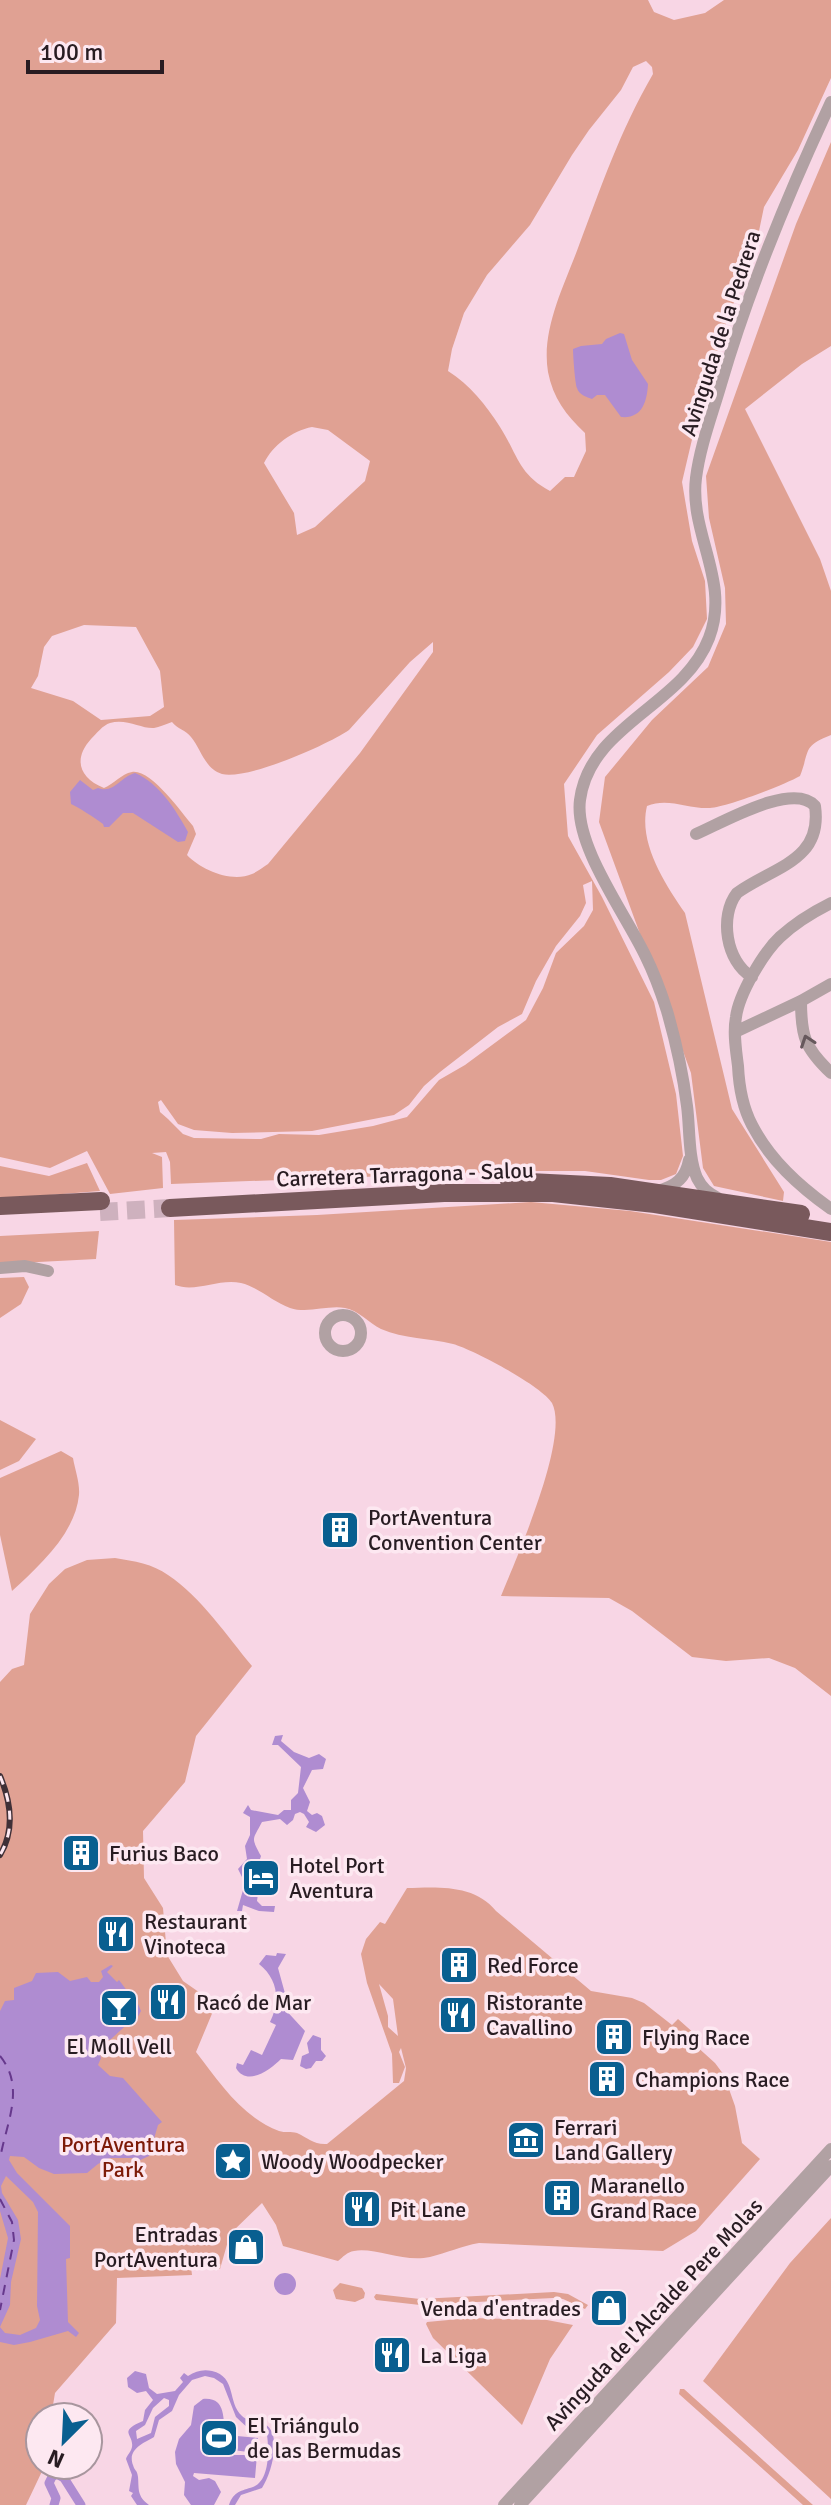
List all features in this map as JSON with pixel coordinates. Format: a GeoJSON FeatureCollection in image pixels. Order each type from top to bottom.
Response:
{"type":"FeatureCollection","features":[{"type":"Feature","properties":{"kind":"highway","name":"Carretera Tarragona - Salou"},"geometry":{"type":"LineString","coordinates":[[831,1220],[655,1191],[538,1180],[445,1181],[170,1202],[444,1193],[553,1193],[655,1204],[831,1232]]}},
{"type":"Feature","properties":{"kind":"highway"},"geometry":{"type":"LineString","coordinates":[[0,1206],[100,1206],[0,1218]]}},
{"type":"Feature","properties":{"kind":"street","name":"Avinguda de la Pedrera"},"geometry":{"type":"LineString","coordinates":[[724,1202],[702,1188],[694,1171],[678,1052],[660,989],[584,838],[580,805],[582,787],[599,752],[682,680],[702,655],[709,639],[716,595],[695,493],[700,458],[731,349],[755,282],[831,102]]}},
{"type":"Feature","properties":{"kind":"street"},"geometry":{"type":"LineString","coordinates":[[696,834],[781,799],[802,798],[815,806],[816,833],[809,846],[796,858],[737,893],[730,901],[726,920],[731,943],[744,972],[752,977]]}},
{"type":"Feature","properties":{"kind":"street"},"geometry":{"type":"LineString","coordinates":[[831,903],[782,935],[752,977],[738,1006],[735,1032],[742,1100],[751,1124],[771,1155],[808,1192],[831,1209]]}},
{"type":"Feature","properties":{"kind":"street"},"geometry":{"type":"LineString","coordinates":[[735,1032],[831,984]]}},
{"type":"Feature","properties":{"kind":"street"},"geometry":{"type":"LineString","coordinates":[[801,1001],[801,1023],[810,1053],[831,1073]]}},
{"type":"Feature","properties":{"kind":"street","name":"Avinguda de la Pedrera"},"geometry":{"type":"LineString","coordinates":[[655,1191],[683,1178],[689,1164],[691,1136]]}},
{"type":"Feature","properties":{"kind":"street"},"geometry":{"type":"LineString","coordinates":[[803,1215],[813,1205],[808,1192]]}},
{"type":"Feature","properties":{"kind":"street"},"geometry":{"type":"LineString","coordinates":[[0,1268],[25,1266],[48,1271]]}},
{"type":"Feature","properties":{"kind":"street","name":"Avinguda de l'Alcalde Pere Molas"},"geometry":{"type":"LineString","coordinates":[[710,2290],[831,2149]]}},
{"type":"Feature","properties":{"kind":"street","name":"Avinguda de l'Alcalde Pere Molas"},"geometry":{"type":"LineString","coordinates":[[504,2505],[543,2471],[710,2290],[831,2166]]}},
{"type":"Feature","properties":{"kind":"street","name":"Avinguda de l'Alcalde Pere Molas"},"geometry":{"type":"LineString","coordinates":[[520,2505],[543,2471]]}},
{"type":"Feature","properties":{"kind":"green space"},"geometry":{"type":"Polygon","coordinates":[[[0,0],[648,0],[654,12],[674,20],[705,13],[724,0],[831,0],[831,78],[798,150],[764,207],[754,255],[729,314],[698,414],[682,482],[692,541],[705,581],[707,619],[693,647],[597,735],[564,784],[568,836],[602,897],[654,1002],[676,1094],[683,1156],[676,1174],[661,1180],[649,1180],[585,1171],[522,1171],[171,1184],[170,1162],[166,1152],[152,1153],[162,1157],[163,1188],[110,1194],[87,1151],[50,1168],[0,1157],[0,0]],[[646,61],[633,67],[621,90],[572,155],[530,225],[487,275],[464,313],[452,349],[448,371],[483,403],[525,471],[550,491],[565,477],[574,477],[586,451],[585,433],[561,406],[550,381],[547,356],[551,324],[612,160],[653,74],[652,67],[646,61]],[[305,429],[290,435],[264,463],[294,513],[297,535],[315,527],[365,481],[370,461],[328,430],[305,429]],[[84,625],[52,636],[44,647],[38,676],[31,688],[73,701],[101,720],[150,716],[164,707],[160,671],[136,627],[84,625]],[[433,642],[410,662],[349,730],[268,767],[222,774],[211,768],[191,737],[172,722],[154,728],[116,722],[105,726],[85,746],[81,767],[89,779],[104,788],[132,772],[148,777],[193,826],[196,834],[187,855],[217,874],[244,876],[268,864],[360,753],[433,652],[433,642]],[[592,881],[583,885],[586,903],[580,916],[556,946],[522,1014],[498,1027],[440,1072],[409,1105],[394,1115],[312,1131],[232,1133],[194,1130],[178,1124],[161,1100],[158,1102],[160,1112],[183,1134],[194,1138],[261,1139],[279,1134],[319,1135],[407,1117],[439,1080],[465,1065],[526,1020],[543,988],[556,953],[584,926],[593,910],[592,881]]]}},
{"type":"Feature","properties":{"kind":"green space"},"geometry":{"type":"Polygon","coordinates":[[[831,142],[831,346],[802,364],[745,409],[820,559],[831,591],[831,735],[811,746],[800,776],[792,780],[718,807],[670,803],[647,806],[645,820],[655,862],[685,913],[732,1109],[784,1192],[783,1201],[714,1186],[703,1168],[691,1073],[599,822],[605,777],[652,720],[708,667],[726,624],[725,588],[709,518],[706,476],[796,224],[831,142]]]}},
{"type":"Feature","properties":{"kind":"green space"},"geometry":{"type":"Polygon","coordinates":[[[87,1163],[100,1191],[0,1199],[0,1166],[49,1176],[87,1163]]]}},
{"type":"Feature","properties":{"kind":"green space"},"geometry":{"type":"Polygon","coordinates":[[[531,1202],[630,1211],[831,1242],[831,1696],[795,1668],[769,1658],[726,1661],[692,1657],[632,1611],[609,1598],[501,1596],[539,1499],[554,1443],[556,1420],[552,1403],[521,1378],[462,1347],[381,1329],[350,1309],[290,1308],[241,1283],[191,1287],[175,1285],[174,1220],[531,1202]]]}},
{"type":"Feature","properties":{"kind":"green space"},"geometry":{"type":"Polygon","coordinates":[[[99,1231],[96,1259],[0,1264],[0,1236],[99,1231]]]}},
{"type":"Feature","properties":{"kind":"green space"},"geometry":{"type":"Polygon","coordinates":[[[24,1277],[29,1287],[21,1304],[0,1318],[0,1278],[24,1277]]]}},
{"type":"Feature","properties":{"kind":"green space"},"geometry":{"type":"Polygon","coordinates":[[[0,1420],[36,1439],[19,1461],[0,1470],[0,1420]]]}},
{"type":"Feature","properties":{"kind":"green space"},"geometry":{"type":"Polygon","coordinates":[[[61,1451],[73,1458],[79,1490],[76,1509],[71,1523],[54,1548],[12,1591],[0,1535],[0,1478],[61,1451]]]}},
{"type":"Feature","properties":{"kind":"green space","name":"PortAventura Park"},"geometry":{"type":"Polygon","coordinates":[[[115,1558],[162,1571],[202,1606],[252,1666],[196,1736],[185,1782],[143,1831],[144,1878],[163,1908],[167,1955],[183,1981],[216,2004],[196,2052],[243,2108],[279,2131],[297,2133],[327,2144],[404,2081],[406,2068],[401,2048],[399,2052],[405,2067],[399,2083],[393,2083],[392,2054],[367,1983],[361,1954],[366,1939],[380,1922],[385,1924],[407,1888],[455,1889],[487,1902],[591,1991],[644,2003],[672,2025],[678,2019],[696,2035],[694,2044],[724,2075],[735,2106],[742,2143],[760,2159],[696,2231],[663,2251],[479,2243],[420,2258],[354,2251],[338,2261],[283,2246],[276,2225],[262,2203],[230,2234],[220,2269],[191,2267],[192,2275],[117,2278],[116,2323],[55,2393],[54,2401],[24,2401],[24,2481],[37,2481],[26,2505],[0,2505],[0,1682],[12,1669],[24,1665],[30,1614],[49,1584],[65,1569],[87,1560],[115,1558]],[[379,1984],[388,2027],[398,2036],[393,1999],[379,1984]]]}},
{"type":"Feature","properties":{"kind":"green space"},"geometry":{"type":"Polygon","coordinates":[[[831,2218],[831,2499],[703,2381],[790,2263],[831,2218]]]}},
{"type":"Feature","properties":{"kind":"green space"},"geometry":{"type":"Polygon","coordinates":[[[340,2283],[362,2288],[364,2298],[355,2302],[336,2299],[333,2290],[340,2283]]]}},
{"type":"Feature","properties":{"kind":"green space"},"geometry":{"type":"Polygon","coordinates":[[[554,2292],[568,2294],[588,2305],[585,2309],[553,2298],[420,2305],[376,2300],[374,2297],[376,2294],[420,2299],[554,2292]]]}},
{"type":"Feature","properties":{"kind":"green space"},"geometry":{"type":"Polygon","coordinates":[[[470,2318],[547,2320],[573,2325],[550,2359],[522,2425],[433,2338],[426,2324],[470,2318]]]}},
{"type":"Feature","properties":{"kind":"green space"},"geometry":{"type":"Polygon","coordinates":[[[680,2389],[684,2389],[813,2505],[803,2505],[679,2394],[680,2389]]]}},
{"type":"Feature","properties":{"kind":"shaded area"},"geometry":{"type":"Polygon","coordinates":[[[620,333],[624,334],[632,360],[648,384],[642,408],[628,417],[621,417],[605,395],[592,399],[581,394],[575,375],[573,349],[602,344],[620,333]]]}},
{"type":"Feature","properties":{"kind":"shaded area"},"geometry":{"type":"Polygon","coordinates":[[[135,773],[152,783],[172,806],[188,832],[185,841],[178,842],[133,813],[123,813],[109,827],[104,827],[71,804],[70,792],[80,780],[93,790],[108,789],[135,773]]]}},
{"type":"Feature","properties":{"kind":"shaded area"},"geometry":{"type":"Polygon","coordinates":[[[283,1735],[281,1741],[294,1752],[309,1758],[319,1754],[326,1759],[323,1769],[312,1770],[303,1788],[310,1802],[307,1811],[322,1816],[325,1825],[316,1832],[306,1827],[309,1822],[300,1812],[287,1825],[280,1819],[262,1822],[254,1839],[261,1856],[257,1901],[262,1906],[275,1906],[274,1912],[243,1905],[242,1911],[237,1911],[245,1883],[238,1869],[247,1859],[245,1846],[250,1835],[250,1817],[243,1813],[248,1805],[251,1810],[278,1815],[284,1810],[291,1810],[291,1800],[298,1793],[301,1767],[278,1745],[272,1745],[275,1736],[283,1735]]]}},
{"type":"Feature","properties":{"kind":"shaded area"},"geometry":{"type":"Polygon","coordinates":[[[277,1953],[286,1954],[278,1968],[286,1997],[282,2006],[305,2031],[293,2060],[281,2059],[265,2072],[246,2076],[236,2068],[237,2063],[243,2065],[251,2050],[262,2055],[276,2025],[270,2022],[276,1999],[274,1984],[259,1964],[266,1955],[276,1956],[277,1953]]]}},
{"type":"Feature","properties":{"kind":"shaded area"},"geometry":{"type":"Polygon","coordinates":[[[113,1966],[107,1972],[117,1982],[119,1980],[128,1992],[104,2012],[111,2021],[134,2004],[138,2004],[141,2011],[135,2022],[132,2020],[111,2039],[97,2045],[101,2058],[98,2065],[110,2076],[123,2078],[162,2122],[158,2125],[149,2156],[136,2162],[132,2158],[110,2158],[87,2173],[54,2174],[24,2157],[10,2156],[9,2160],[17,2173],[70,2226],[70,2258],[66,2259],[68,2322],[79,2333],[76,2337],[68,2331],[14,2345],[0,2342],[0,2327],[0,2279],[8,2238],[0,2211],[0,2011],[5,2001],[14,2000],[14,1988],[32,1981],[36,1973],[58,1972],[70,1981],[87,1977],[91,1982],[99,1982],[103,1977],[101,1971],[113,1966]],[[6,2176],[1,2186],[2,2193],[18,2220],[21,2239],[11,2282],[10,2305],[0,2327],[5,2333],[20,2335],[36,2328],[40,2320],[37,2306],[38,2212],[33,2202],[6,2176]]]}},
{"type":"Feature","properties":{"kind":"shaded area"},"geometry":{"type":"Polygon","coordinates":[[[313,2035],[321,2038],[321,2050],[326,2056],[306,2069],[300,2066],[302,2056],[309,2053],[307,2043],[313,2035]]]}},
{"type":"Feature","properties":{"kind":"shaded area"},"geometry":{"type":"Polygon","coordinates":[[[285,2273],[293,2276],[296,2284],[293,2292],[285,2295],[277,2292],[274,2284],[277,2276],[285,2273]]]}},
{"type":"Feature","properties":{"kind":"shaded area"},"geometry":{"type":"Polygon","coordinates":[[[206,2370],[220,2374],[229,2384],[234,2404],[242,2416],[265,2424],[273,2437],[274,2455],[262,2488],[241,2495],[235,2505],[229,2505],[236,2494],[259,2484],[263,2478],[268,2456],[267,2435],[257,2426],[251,2431],[236,2417],[223,2384],[205,2376],[192,2380],[179,2395],[172,2411],[159,2420],[154,2437],[134,2451],[132,2459],[138,2474],[139,2492],[149,2505],[137,2505],[131,2496],[133,2493],[129,2491],[132,2475],[126,2459],[132,2443],[128,2433],[143,2421],[145,2410],[153,2400],[146,2391],[137,2393],[128,2387],[127,2378],[135,2371],[146,2374],[149,2388],[157,2394],[175,2391],[183,2382],[180,2378],[184,2373],[188,2376],[206,2370]],[[164,2398],[153,2408],[145,2425],[136,2431],[137,2439],[151,2433],[155,2417],[169,2406],[169,2400],[164,2398]]]}},
{"type":"Feature","properties":{"kind":"shaded area","name":"El Triángulo de las Bermudas"},"geometry":{"type":"Polygon","coordinates":[[[203,2399],[211,2399],[220,2405],[226,2435],[258,2438],[257,2453],[217,2448],[213,2451],[217,2455],[257,2455],[255,2478],[194,2473],[193,2476],[199,2480],[209,2478],[215,2481],[221,2492],[214,2505],[191,2505],[184,2495],[185,2482],[176,2464],[175,2452],[179,2439],[191,2425],[194,2406],[203,2399]]]}},
{"type":"Feature","properties":{"kind":"waterway"},"geometry":{"type":"LineString","coordinates":[[54,2505],[56,2498],[49,2483],[57,2474],[64,2478],[81,2505]]}},
{"type":"Feature","properties":{"kind":"ferry route"},"geometry":{"type":"LineString","coordinates":[[0,2056],[8,2068],[13,2093],[0,2159]]}},
{"type":"Feature","properties":{"kind":"ferry route"},"geometry":{"type":"LineString","coordinates":[[0,2199],[12,2222],[14,2240],[0,2310]]}},
{"type":"Feature","properties":{"kind":"tunnel"},"geometry":{"type":"LineString","coordinates":[[100,1212],[170,1208]]}},
{"type":"Feature","properties":{"kind":"railway"},"geometry":{"type":"LineString","coordinates":[[0,1776],[10,1816],[8,1836],[0,1855]]}},
{"type":"Feature","properties":{"kind":"place","name":"PortAventura Convention Center"},"geometry":{"type":"Point","coordinates":[340,1530]}},
{"type":"Feature","properties":{"kind":"place","name":"Furius Baco"},"geometry":{"type":"Point","coordinates":[81,1853]}},
{"type":"Feature","properties":{"kind":"place","name":"Hotel Port Aventura"},"geometry":{"type":"Point","coordinates":[261,1878]}},
{"type":"Feature","properties":{"kind":"place","name":"Restaurant Vinoteca"},"geometry":{"type":"Point","coordinates":[116,1934]}},
{"type":"Feature","properties":{"kind":"place","name":"Red Force"},"geometry":{"type":"Point","coordinates":[459,1965]}},
{"type":"Feature","properties":{"kind":"place","name":"Racó de Mar"},"geometry":{"type":"Point","coordinates":[168,2002]}},
{"type":"Feature","properties":{"kind":"place","name":"El Moll Vell"},"geometry":{"type":"Point","coordinates":[119,2008]}},
{"type":"Feature","properties":{"kind":"place","name":"Ristorante Cavallino"},"geometry":{"type":"Point","coordinates":[458,2015]}},
{"type":"Feature","properties":{"kind":"place","name":"Flying Race"},"geometry":{"type":"Point","coordinates":[614,2037]}},
{"type":"Feature","properties":{"kind":"place","name":"Champions Race"},"geometry":{"type":"Point","coordinates":[607,2079]}},
{"type":"Feature","properties":{"kind":"place","name":"Ferrari Land Gallery"},"geometry":{"type":"Point","coordinates":[526,2140]}},
{"type":"Feature","properties":{"kind":"place","name":"Woody Woodpecker"},"geometry":{"type":"Point","coordinates":[233,2161]}},
{"type":"Feature","properties":{"kind":"place","name":"Maranello Grand Race"},"geometry":{"type":"Point","coordinates":[562,2198]}},
{"type":"Feature","properties":{"kind":"place","name":"Pit Lane"},"geometry":{"type":"Point","coordinates":[362,2209]}},
{"type":"Feature","properties":{"kind":"place","name":"Entradas PortAventura"},"geometry":{"type":"Point","coordinates":[246,2247]}},
{"type":"Feature","properties":{"kind":"place","name":"Venda d'entrades"},"geometry":{"type":"Point","coordinates":[609,2308]}},
{"type":"Feature","properties":{"kind":"place","name":"La Liga"},"geometry":{"type":"Point","coordinates":[392,2355]}},
{"type":"Feature","properties":{"kind":"place","name":"El Triángulo de las Bermudas"},"geometry":{"type":"Point","coordinates":[219,2438]}}]}
